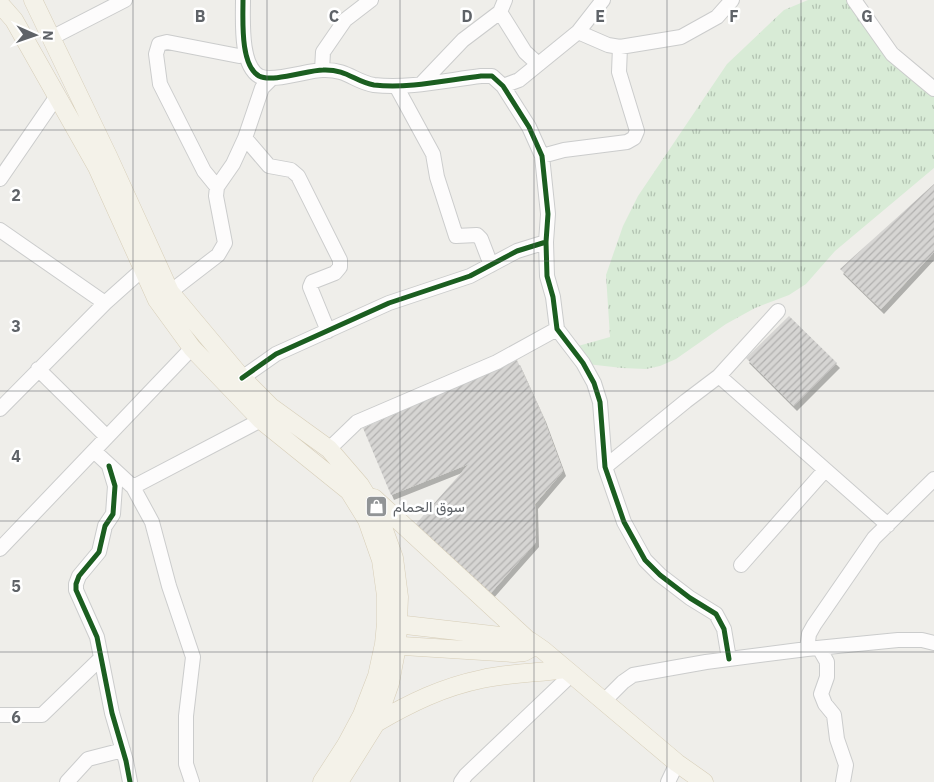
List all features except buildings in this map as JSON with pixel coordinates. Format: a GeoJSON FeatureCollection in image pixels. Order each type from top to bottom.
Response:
{"type":"FeatureCollection","features":[{"type":"Feature","properties":{"kind":"main road"},"geometry":{"type":"LineString","coordinates":[[33,0],[108,156],[170,292],[242,378],[271,407],[329,448],[360,485],[532,644],[542,650],[677,764],[704,782]]}},
{"type":"Feature","properties":{"kind":"main road"},"geometry":{"type":"LineString","coordinates":[[0,4],[14,20],[97,167],[157,300],[192,348],[261,420],[349,491],[366,520],[381,560],[392,624]]}},
{"type":"Feature","properties":{"kind":"main road"},"geometry":{"type":"LineString","coordinates":[[339,782],[376,723],[390,683],[392,624],[399,597],[394,558],[379,516],[360,485]]}},
{"type":"Feature","properties":{"kind":"main road"},"geometry":{"type":"LineString","coordinates":[[392,624],[510,637],[532,644]]}},
{"type":"Feature","properties":{"kind":"main road"},"geometry":{"type":"LineString","coordinates":[[391,645],[514,653],[524,652],[532,644]]}},
{"type":"Feature","properties":{"kind":"main road"},"geometry":{"type":"LineString","coordinates":[[322,782],[346,745],[362,715],[391,645]]}},
{"type":"Feature","properties":{"kind":"main road"},"geometry":{"type":"LineString","coordinates":[[376,723],[428,695],[455,686],[484,679],[568,672]]}},
{"type":"Feature","properties":{"kind":"street"},"geometry":{"type":"LineString","coordinates":[[51,38],[125,0]]}},
{"type":"Feature","properties":{"kind":"street"},"geometry":{"type":"LineString","coordinates":[[243,0],[245,52],[253,70],[260,77],[272,78],[322,70],[339,70],[372,84],[396,86],[492,76],[503,86],[529,127],[542,156],[548,214],[546,242],[547,276],[553,298],[557,329],[583,363],[594,383],[600,402],[605,467],[624,522],[645,560],[660,575],[690,598],[716,614],[724,629],[728,659]]}},
{"type":"Feature","properties":{"kind":"street"},"geometry":{"type":"LineString","coordinates":[[322,70],[324,52],[345,20],[371,0]]}},
{"type":"Feature","properties":{"kind":"street"},"geometry":{"type":"LineString","coordinates":[[503,86],[519,80],[578,32],[603,0]]}},
{"type":"Feature","properties":{"kind":"street"},"geometry":{"type":"LineString","coordinates":[[578,32],[608,45],[620,47],[681,37],[717,17],[732,0]]}},
{"type":"Feature","properties":{"kind":"street"},"geometry":{"type":"LineString","coordinates":[[854,0],[892,54],[934,89]]}},
{"type":"Feature","properties":{"kind":"street"},"geometry":{"type":"LineString","coordinates":[[422,83],[463,40],[502,6],[525,52],[538,64]]}},
{"type":"Feature","properties":{"kind":"street"},"geometry":{"type":"LineString","coordinates":[[217,187],[204,171],[160,84],[156,54],[159,44],[167,42],[239,56],[245,52]]}},
{"type":"Feature","properties":{"kind":"street"},"geometry":{"type":"LineString","coordinates":[[542,156],[564,150],[627,142],[634,138],[637,131],[636,126],[618,72],[620,47]]}},
{"type":"Feature","properties":{"kind":"street"},"geometry":{"type":"LineString","coordinates":[[170,292],[218,255],[225,243],[216,196],[217,187],[233,164],[245,138],[262,88],[272,78]]}},
{"type":"Feature","properties":{"kind":"street"},"geometry":{"type":"LineString","coordinates":[[396,86],[434,154],[437,177],[456,236],[478,235],[491,265]]}},
{"type":"Feature","properties":{"kind":"street"},"geometry":{"type":"LineString","coordinates":[[0,179],[57,96]]}},
{"type":"Feature","properties":{"kind":"street"},"geometry":{"type":"LineString","coordinates":[[245,138],[269,166],[291,170],[298,176],[340,260],[340,267],[335,273],[312,282],[310,287],[328,331]]}},
{"type":"Feature","properties":{"kind":"street"},"geometry":{"type":"LineString","coordinates":[[0,230],[105,303]]}},
{"type":"Feature","properties":{"kind":"street"},"geometry":{"type":"LineString","coordinates":[[242,378],[276,354],[389,303],[470,276],[517,251],[546,242]]}},
{"type":"Feature","properties":{"kind":"street"},"geometry":{"type":"LineString","coordinates":[[0,409],[105,303],[143,269]]}},
{"type":"Feature","properties":{"kind":"street"},"geometry":{"type":"LineString","coordinates":[[605,467],[719,376],[778,311]]}},
{"type":"Feature","properties":{"kind":"street"},"geometry":{"type":"LineString","coordinates":[[329,448],[357,422],[497,362],[557,329]]}},
{"type":"Feature","properties":{"kind":"street"},"geometry":{"type":"LineString","coordinates":[[0,549],[192,348]]}},
{"type":"Feature","properties":{"kind":"street"},"geometry":{"type":"LineString","coordinates":[[38,369],[107,437]]}},
{"type":"Feature","properties":{"kind":"street"},"geometry":{"type":"LineString","coordinates":[[719,376],[888,525]]}},
{"type":"Feature","properties":{"kind":"street"},"geometry":{"type":"LineString","coordinates":[[133,487],[261,420]]}},
{"type":"Feature","properties":{"kind":"street"},"geometry":{"type":"LineString","coordinates":[[94,451],[133,487],[152,522],[169,586],[193,657],[186,716],[186,764],[192,782]]}},
{"type":"Feature","properties":{"kind":"street"},"geometry":{"type":"LineString","coordinates":[[109,466],[115,486],[113,514],[105,526],[99,552],[79,576],[76,590],[97,637],[112,713],[130,782]]}},
{"type":"Feature","properties":{"kind":"street"},"geometry":{"type":"LineString","coordinates":[[741,564],[826,470]]}},
{"type":"Feature","properties":{"kind":"street"},"geometry":{"type":"LineString","coordinates":[[843,782],[846,765],[837,739],[834,715],[825,704],[821,694],[827,678],[827,662],[812,649],[809,634],[874,538],[934,479]]}},
{"type":"Feature","properties":{"kind":"street"},"geometry":{"type":"LineString","coordinates":[[603,702],[633,675],[728,659],[812,649],[898,640],[934,642]]}},
{"type":"Feature","properties":{"kind":"street"},"geometry":{"type":"LineString","coordinates":[[0,715],[42,714],[101,658]]}},
{"type":"Feature","properties":{"kind":"street"},"geometry":{"type":"LineString","coordinates":[[461,782],[568,672]]}},
{"type":"Feature","properties":{"kind":"street"},"geometry":{"type":"LineString","coordinates":[[67,782],[88,759],[123,750]]}},
{"type":"Feature","properties":{"kind":"street"},"geometry":{"type":"LineString","coordinates":[[668,782],[677,764]]}},
{"type":"Feature","properties":{"kind":"green space"},"geometry":{"type":"Polygon","coordinates":[[[808,0],[854,0],[892,54],[934,89],[934,168],[835,251],[806,284],[789,295],[755,308],[726,324],[676,359],[660,366],[646,369],[587,364],[571,348],[610,337],[606,275],[623,226],[638,196],[727,64],[784,10],[808,0]]]}},
{"type":"Feature","properties":{"kind":"cycle path"},"geometry":{"type":"LineString","coordinates":[[243,0],[243,30],[248,62],[259,76],[265,78],[331,70],[374,85],[401,86],[492,76],[503,86],[529,127],[542,156],[548,214],[546,242],[547,276],[553,297],[557,329],[583,363],[594,383],[600,402],[605,467],[624,522],[645,560],[660,575],[690,598],[716,614],[724,629],[729,659]]}},
{"type":"Feature","properties":{"kind":"cycle path"},"geometry":{"type":"LineString","coordinates":[[242,378],[276,354],[389,303],[470,276],[517,251],[546,242]]}},
{"type":"Feature","properties":{"kind":"cycle path"},"geometry":{"type":"LineString","coordinates":[[109,466],[115,486],[113,514],[105,526],[99,552],[79,576],[76,590],[97,637],[112,713],[130,782]]}},
{"type":"Feature","properties":{"kind":"place","name":"سوق الحمام"},"geometry":{"type":"Point","coordinates":[377,506]}}]}
